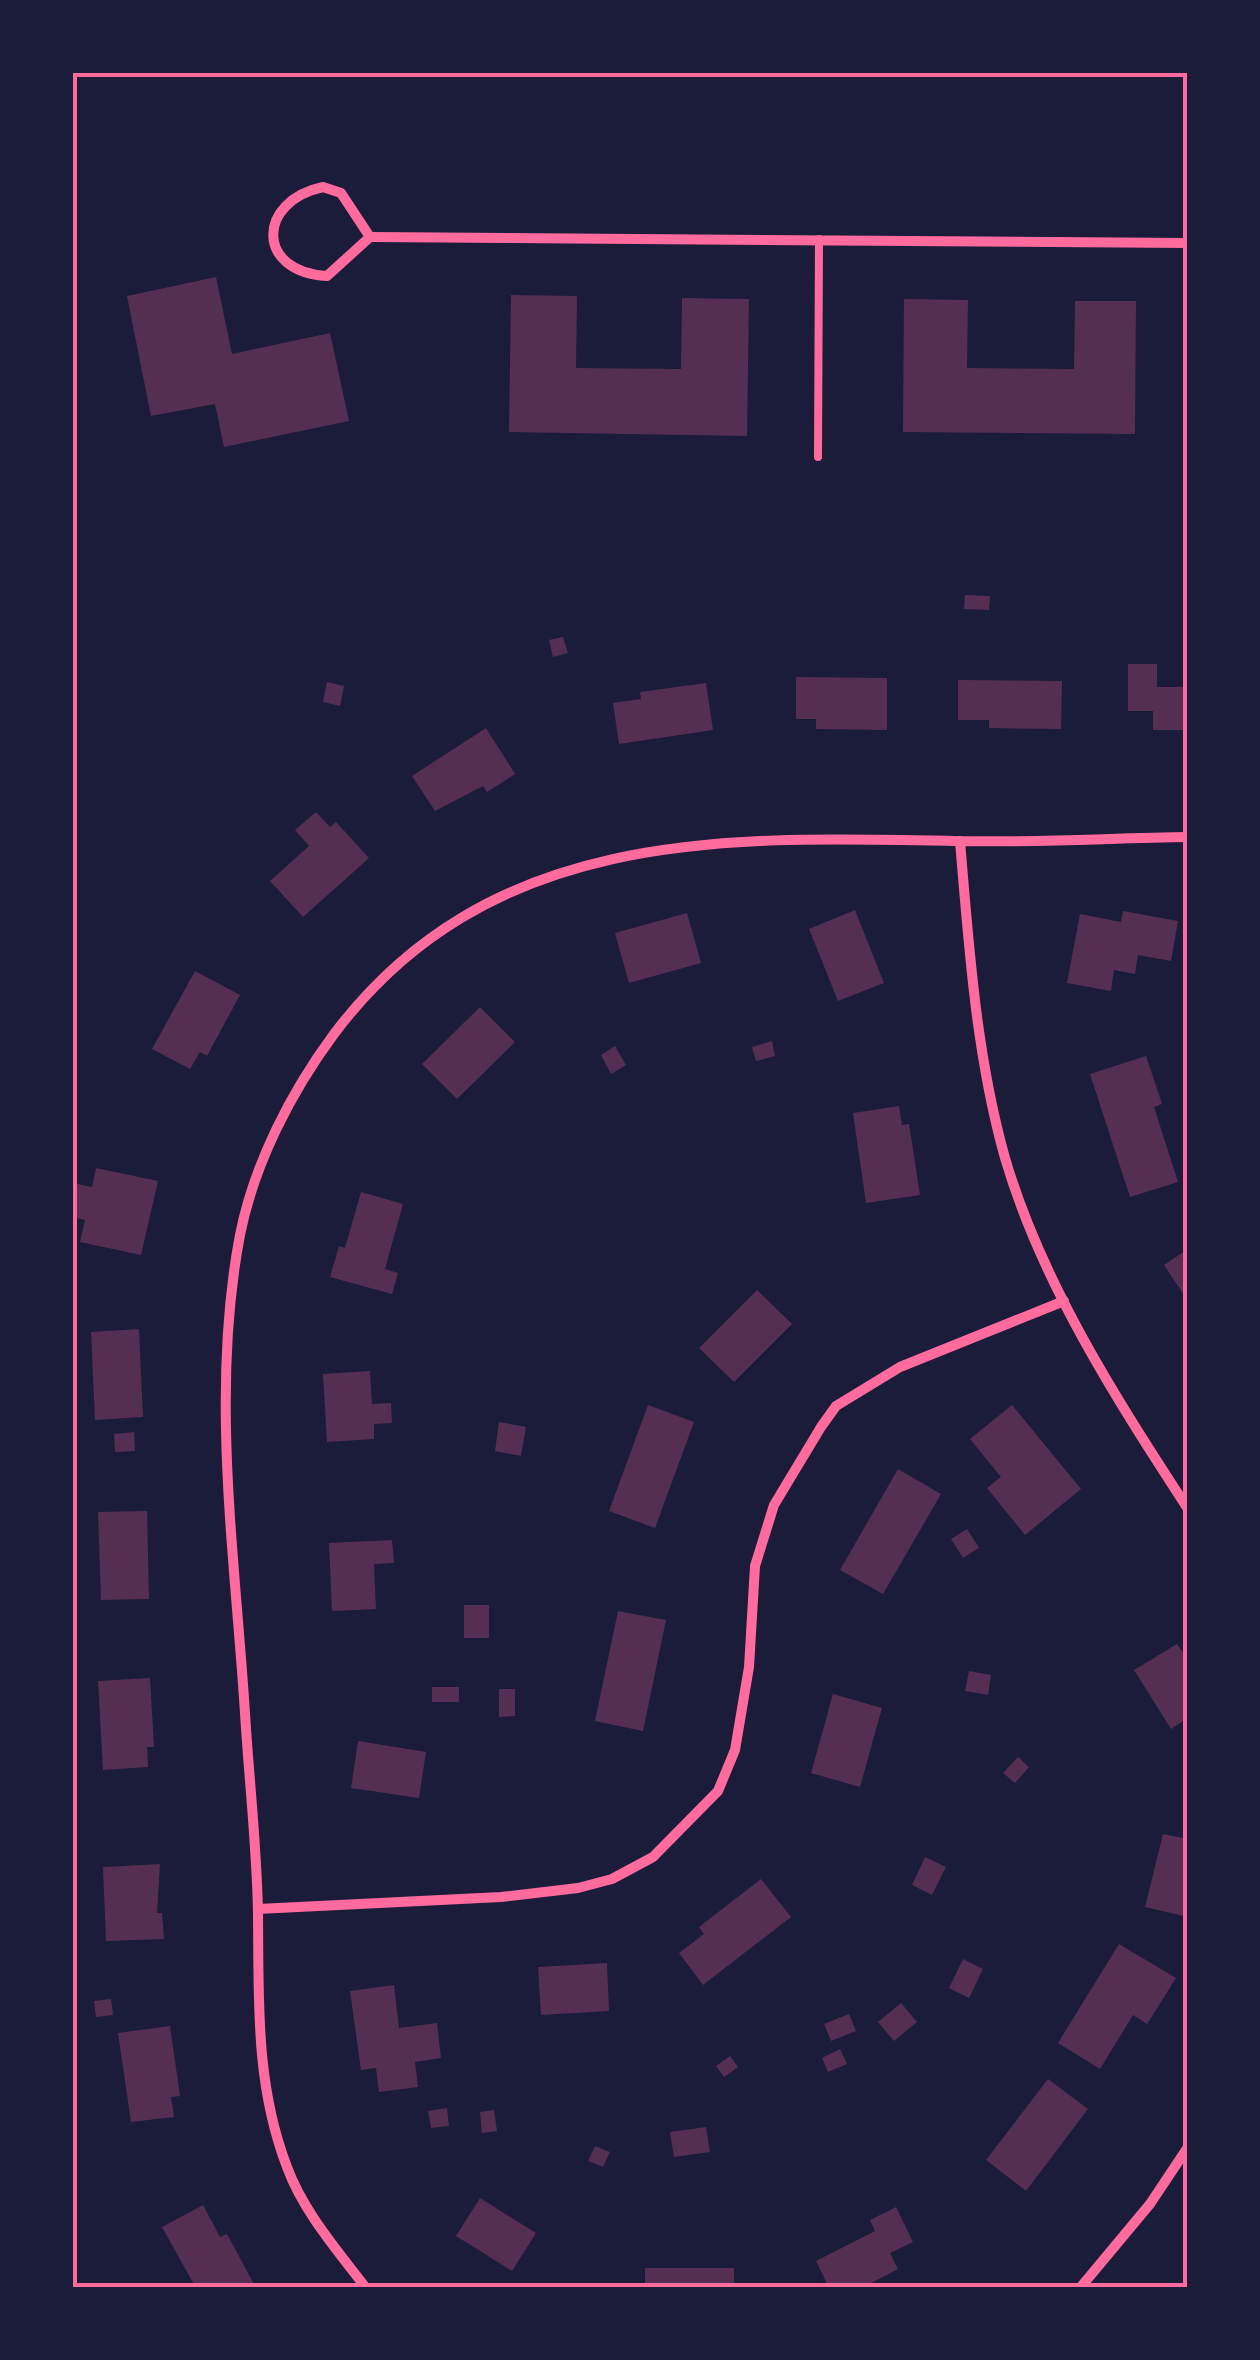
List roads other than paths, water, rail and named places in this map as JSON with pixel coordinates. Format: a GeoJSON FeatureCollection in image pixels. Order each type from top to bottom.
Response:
{"type":"FeatureCollection","features":[{"type":"Feature","properties":{"kind":"street"},"geometry":{"type":"LineString","coordinates":[[370,237],[341,193],[323,187],[295,193],[282,208],[274,231],[280,256],[292,269],[327,276],[370,237],[1188,243]]}},
{"type":"Feature","properties":{"kind":"street"},"geometry":{"type":"LineString","coordinates":[[366,2288],[326,2236],[288,2170],[262,2079],[258,1909],[226,1421],[227,1357],[241,1230],[280,1119],[308,1068],[378,979],[464,913],[622,855],[737,839],[1188,837]]}},
{"type":"Feature","properties":{"kind":"street"},"geometry":{"type":"LineString","coordinates":[[960,841],[983,1064],[1006,1160],[1064,1301],[1188,1509]]}},
{"type":"Feature","properties":{"kind":"street"},"geometry":{"type":"LineString","coordinates":[[258,1909],[501,1897],[578,1888],[612,1879],[653,1857],[718,1791],[735,1750],[749,1667],[755,1566],[774,1505],[820,1427],[836,1406],[900,1367],[1064,1301]]}},
{"type":"Feature","properties":{"kind":"street"},"geometry":{"type":"LineString","coordinates":[[1080,2288],[1150,2204],[1188,2146]]}},
{"type":"Feature","properties":{"kind":"lane"},"geometry":{"type":"LineString","coordinates":[[818,239],[818,457]]}}]}
